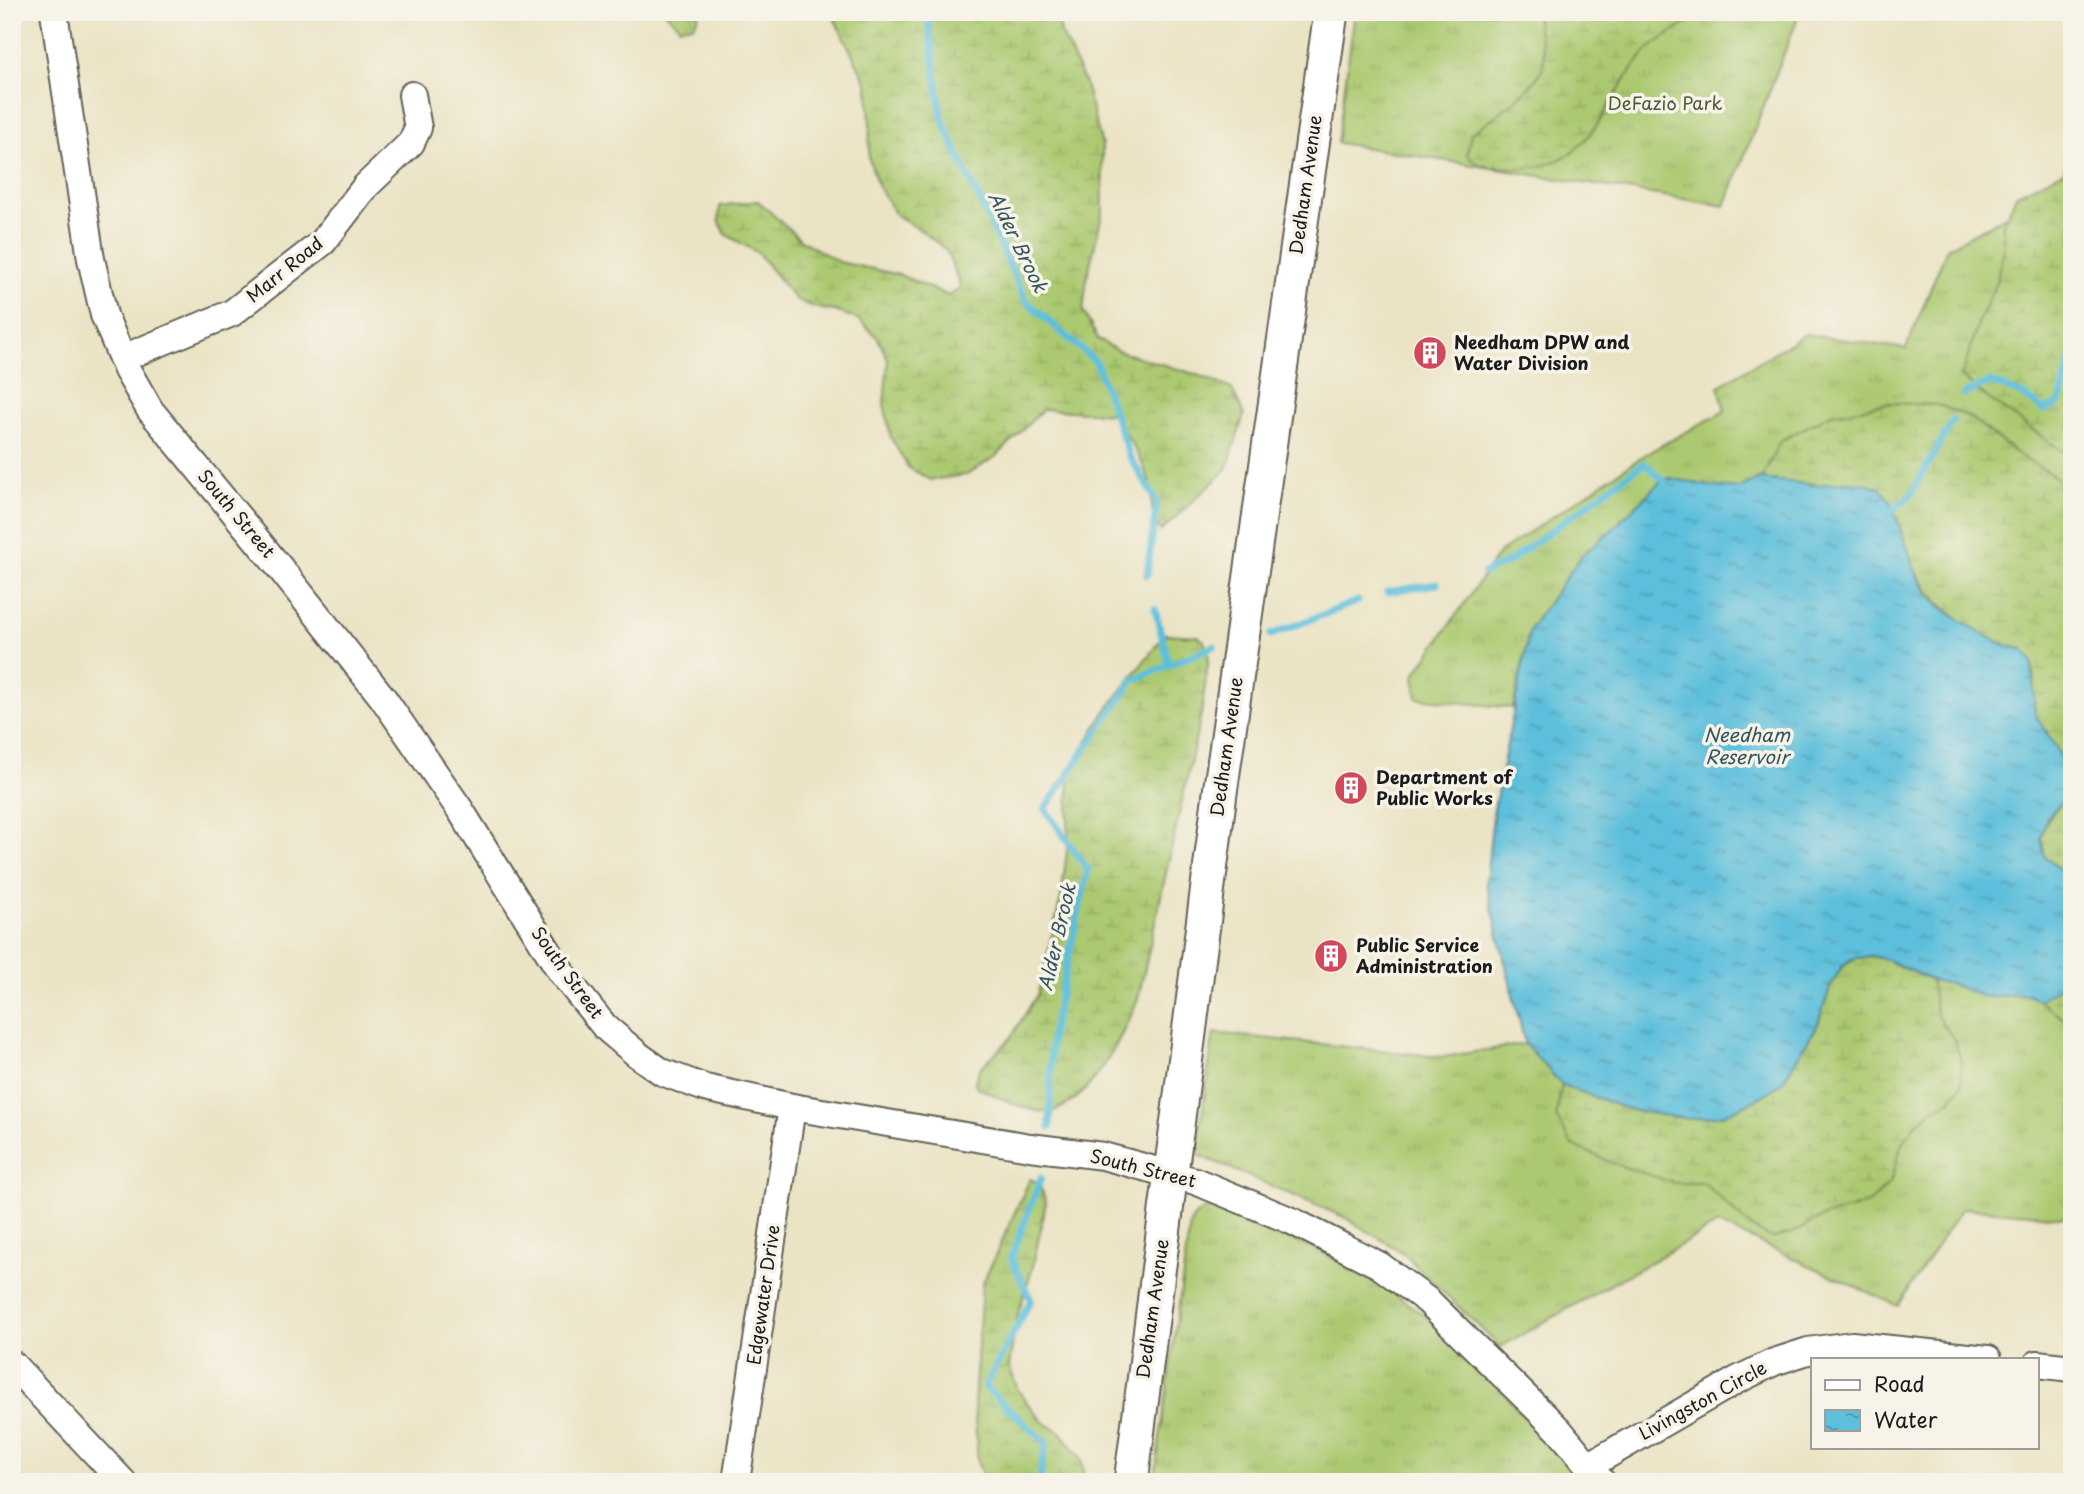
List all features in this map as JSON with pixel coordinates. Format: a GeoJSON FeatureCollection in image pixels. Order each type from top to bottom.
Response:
{"type":"FeatureCollection","features":[{"type":"Feature","properties":{"kind":"main road","name":"Dedham Avenue"},"geometry":{"type":"LineString","coordinates":[[1130,1482],[1220,793],[1331,12]]}},
{"type":"Feature","properties":{"kind":"street","name":"South Street"},"geometry":{"type":"LineString","coordinates":[[54,12],[91,259],[104,315],[122,358],[149,410],[383,698],[461,811],[561,972],[605,1027],[644,1060],[675,1078],[714,1091],[792,1107],[1031,1147],[1103,1156],[1171,1173],[1292,1221],[1364,1256],[1428,1301],[1559,1430],[1596,1473]]}},
{"type":"Feature","properties":{"kind":"street","name":"Marr Road"},"geometry":{"type":"LineString","coordinates":[[122,358],[232,313],[323,242],[366,186],[411,143],[418,128],[412,96]]}},
{"type":"Feature","properties":{"kind":"street","name":"Edgewater Drive"},"geometry":{"type":"LineString","coordinates":[[736,1482],[792,1107]]}},
{"type":"Feature","properties":{"kind":"street","name":"Livingston Circle"},"geometry":{"type":"LineString","coordinates":[[1596,1473],[1737,1380],[1774,1362],[1808,1350],[1853,1345],[1978,1358]]}},
{"type":"Feature","properties":{"kind":"street"},"geometry":{"type":"LineString","coordinates":[[12,1364],[123,1482]]}},
{"type":"Feature","properties":{"kind":"street"},"geometry":{"type":"LineString","coordinates":[[2038,1364],[2072,1368]]}},
{"type":"Feature","properties":{"kind":"green space"},"geometry":{"type":"Polygon","coordinates":[[[665,12],[700,12],[694,25],[680,27],[665,12]]]}},
{"type":"Feature","properties":{"kind":"green space"},"geometry":{"type":"Polygon","coordinates":[[[831,12],[1057,12],[1061,33],[1084,81],[1102,145],[1103,210],[1087,278],[1083,311],[1098,339],[1118,351],[1201,376],[1232,389],[1244,415],[1227,469],[1161,531],[1154,519],[1148,477],[1132,444],[1112,414],[1043,409],[998,455],[966,475],[930,480],[908,467],[891,438],[884,404],[888,360],[878,338],[858,319],[796,300],[758,253],[725,234],[719,220],[720,206],[758,201],[801,240],[839,262],[900,275],[949,296],[961,287],[946,250],[896,215],[878,186],[869,158],[868,85],[831,12]]]}},
{"type":"Feature","properties":{"kind":"green space","name":"DeFazio Park"},"geometry":{"type":"Polygon","coordinates":[[[1355,12],[1800,12],[1725,206],[1337,143],[1355,12]]]}},
{"type":"Feature","properties":{"kind":"green space"},"geometry":{"type":"Polygon","coordinates":[[[1547,12],[1706,12],[1664,37],[1644,54],[1592,131],[1578,147],[1561,159],[1539,166],[1510,168],[1481,165],[1467,154],[1471,133],[1515,101],[1542,69],[1543,49],[1537,17],[1547,12]]]}},
{"type":"Feature","properties":{"kind":"green space"},"geometry":{"type":"Polygon","coordinates":[[[2072,127],[2072,879],[1759,479],[1737,489],[1670,478],[1658,484],[1613,529],[1582,555],[1530,629],[1513,708],[1417,698],[1414,676],[1500,552],[1649,452],[1725,411],[1719,386],[1805,334],[1906,349],[1947,248],[2062,185],[2072,127]]]}},
{"type":"Feature","properties":{"kind":"green space"},"geometry":{"type":"Polygon","coordinates":[[[2072,163],[2072,458],[1961,376],[1977,326],[1997,280],[2004,244],[2002,225],[2017,194],[2066,170],[2072,163]]]}},
{"type":"Feature","properties":{"kind":"green space"},"geometry":{"type":"Polygon","coordinates":[[[1888,403],[1938,405],[1970,417],[2016,453],[2072,487],[2072,879],[2048,860],[2041,849],[2044,827],[2062,802],[2047,732],[2035,715],[2032,693],[2034,674],[2023,649],[1986,636],[1939,603],[1927,589],[1910,559],[1891,502],[1847,482],[1818,485],[1759,479],[1780,441],[1829,415],[1888,403]]]}},
{"type":"Feature","properties":{"kind":"green space"},"geometry":{"type":"Polygon","coordinates":[[[1165,634],[1198,636],[1204,641],[1209,657],[1201,715],[1138,999],[1112,1052],[1086,1088],[1071,1102],[1055,1110],[1030,1109],[977,1087],[975,1082],[980,1068],[1010,1039],[1038,993],[1061,898],[1068,843],[1069,771],[1105,712],[1165,634]]]}},
{"type":"Feature","properties":{"kind":"green space"},"geometry":{"type":"Polygon","coordinates":[[[1871,956],[1885,959],[1931,980],[1937,1016],[1954,1039],[1962,1064],[1961,1085],[1951,1100],[1930,1112],[1914,1126],[1901,1147],[1890,1182],[1870,1203],[1820,1218],[1791,1234],[1773,1238],[1753,1229],[1704,1183],[1674,1183],[1612,1163],[1572,1145],[1556,1117],[1562,1085],[1630,1110],[1817,1026],[1830,988],[1840,970],[1854,959],[1871,956]]]}},
{"type":"Feature","properties":{"kind":"green space"},"geometry":{"type":"Polygon","coordinates":[[[1852,959],[1951,984],[1984,997],[2029,994],[2038,999],[2072,981],[2072,1218],[1962,1208],[1898,1306],[1718,1224],[1500,1347],[1402,1252],[1344,1217],[1196,1154],[1214,1033],[1443,1057],[1525,1044],[1562,1085],[1630,1110],[1852,959]]]}},
{"type":"Feature","properties":{"kind":"green space"},"geometry":{"type":"Polygon","coordinates":[[[2072,981],[2072,1025],[2038,1000],[2072,981]]]}},
{"type":"Feature","properties":{"kind":"green space"},"geometry":{"type":"Polygon","coordinates":[[[1030,1179],[1039,1183],[1046,1202],[1033,1266],[1017,1317],[1009,1366],[1018,1390],[1028,1404],[1043,1422],[1062,1433],[1081,1458],[1086,1482],[987,1482],[978,1465],[974,1405],[982,1285],[1030,1179]]]}},
{"type":"Feature","properties":{"kind":"green space"},"geometry":{"type":"Polygon","coordinates":[[[1210,1208],[1233,1213],[1352,1267],[1455,1337],[1581,1482],[1154,1482],[1190,1224],[1198,1213],[1210,1208]]]}},
{"type":"Feature","properties":{"kind":"water","name":"Needham Reservoir"},"geometry":{"type":"Polygon","coordinates":[[[1670,478],[1737,489],[1759,479],[1818,485],[1866,483],[1880,488],[1891,502],[1918,578],[1934,601],[1987,636],[2009,647],[2023,649],[2032,661],[2035,715],[2057,749],[2067,783],[2062,802],[2047,817],[2041,838],[2045,857],[2072,879],[2072,981],[2038,1000],[2029,994],[1984,997],[1951,984],[1931,980],[1885,959],[1871,956],[1852,959],[1842,966],[1831,986],[1817,1026],[1781,1084],[1754,1101],[1722,1115],[1688,1119],[1630,1110],[1562,1085],[1525,1044],[1486,883],[1493,814],[1530,629],[1582,555],[1613,529],[1658,484],[1670,478]]]}},
{"type":"Feature","properties":{"kind":"waterway","name":"Alder Brook"},"geometry":{"type":"LineString","coordinates":[[927,12],[942,119],[1026,301],[1096,362],[1130,457],[1157,502],[1147,575]]}},
{"type":"Feature","properties":{"kind":"waterway"},"geometry":{"type":"LineString","coordinates":[[1964,394],[1991,382],[2025,396],[2043,410],[2059,404],[2072,357]]}},
{"type":"Feature","properties":{"kind":"waterway"},"geometry":{"type":"LineString","coordinates":[[1886,515],[1910,496],[1953,420]]}},
{"type":"Feature","properties":{"kind":"waterway"},"geometry":{"type":"LineString","coordinates":[[1484,573],[1507,563],[1644,463],[1664,481],[1666,489]]}},
{"type":"Feature","properties":{"kind":"waterway"},"geometry":{"type":"LineString","coordinates":[[1387,592],[1437,584]]}},
{"type":"Feature","properties":{"kind":"waterway"},"geometry":{"type":"LineString","coordinates":[[1271,635],[1358,601]]}},
{"type":"Feature","properties":{"kind":"waterway","name":"Alder Brook"},"geometry":{"type":"LineString","coordinates":[[1050,1127],[1051,1036],[1088,870],[1045,809],[1133,680],[1169,665],[1155,609]]}},
{"type":"Feature","properties":{"kind":"waterway"},"geometry":{"type":"LineString","coordinates":[[1169,665],[1214,646]]}},
{"type":"Feature","properties":{"kind":"waterway","name":"Alder Brook"},"geometry":{"type":"LineString","coordinates":[[1039,1482],[1046,1443],[985,1387],[1031,1300],[1011,1258],[1041,1178]]}},
{"type":"Feature","properties":{"kind":"place","name":"Needham DPW and Water Division"},"geometry":{"type":"Point","coordinates":[1430,353]}},
{"type":"Feature","properties":{"kind":"place","name":"Department of Public Works"},"geometry":{"type":"Point","coordinates":[1351,788]}},
{"type":"Feature","properties":{"kind":"place","name":"Public Service Administration"},"geometry":{"type":"Point","coordinates":[1331,956]}}]}
